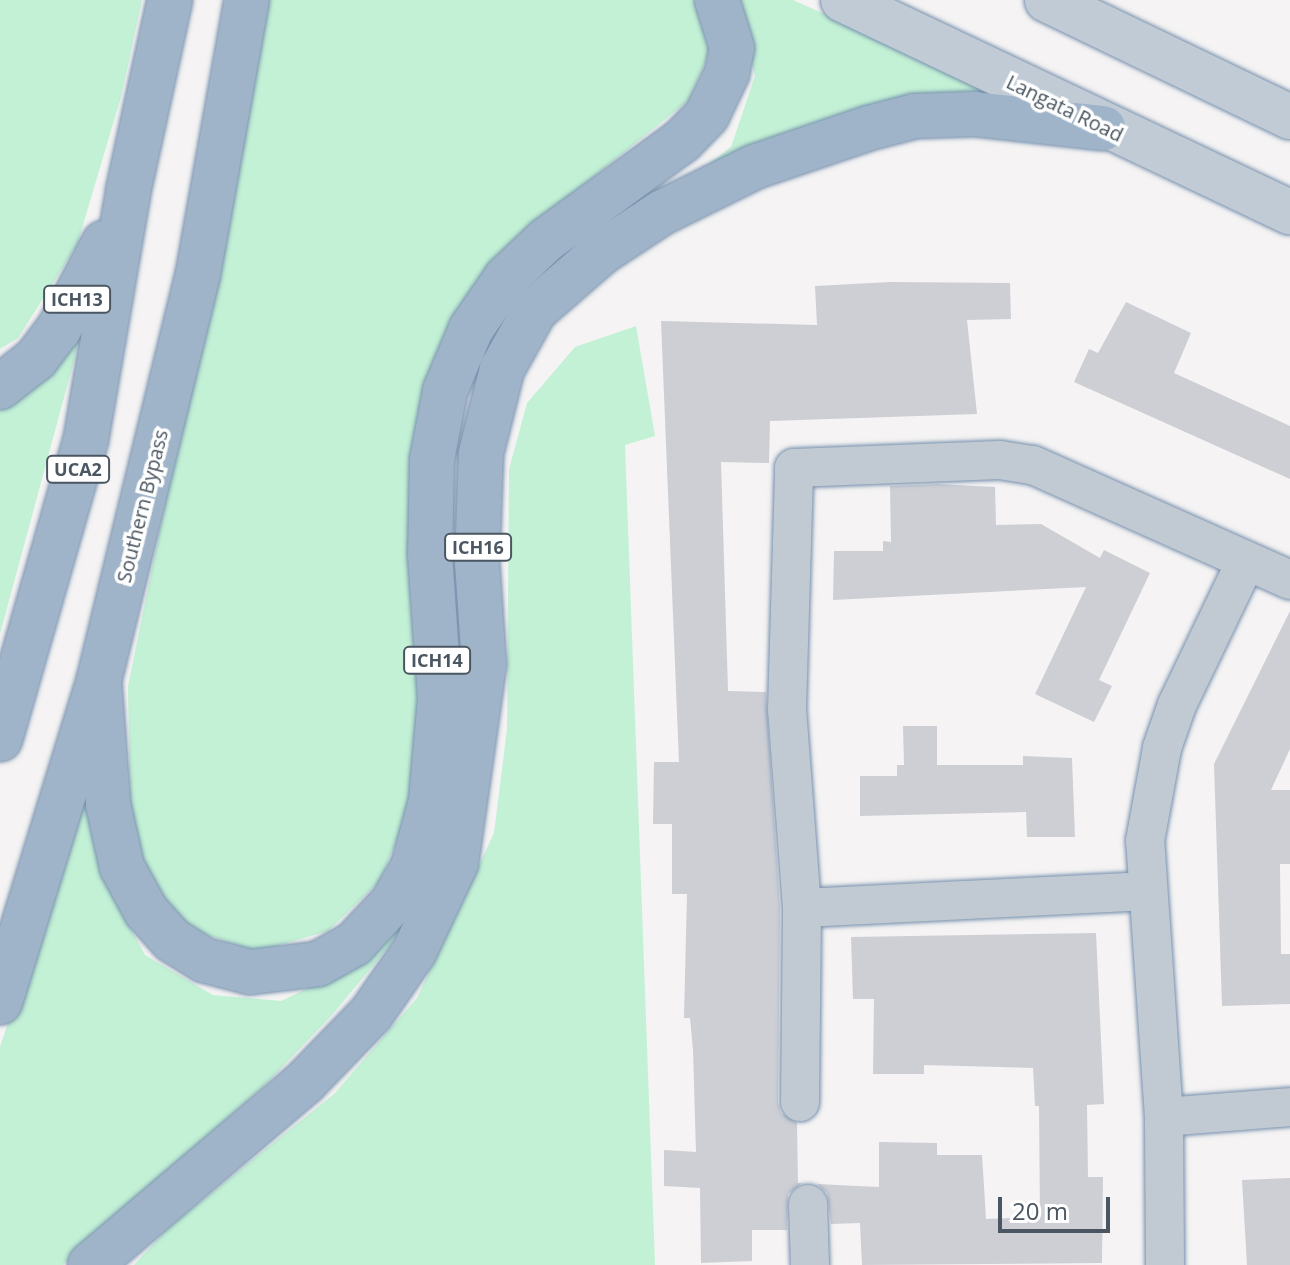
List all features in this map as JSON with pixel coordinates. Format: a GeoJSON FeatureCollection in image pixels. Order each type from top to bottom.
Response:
{"type":"FeatureCollection","features":[{"type":"Feature","properties":{"kind":"highway","name":"UCA2"},"geometry":{"type":"LineString","coordinates":[[0,739],[86,439],[128,192],[170,0]]}},
{"type":"Feature","properties":{"kind":"highway","name":"Southern Bypass"},"geometry":{"type":"LineString","coordinates":[[0,1002],[99,680],[198,274],[247,0]]}},
{"type":"Feature","properties":{"kind":"highway","name":"ICH14"},"geometry":{"type":"LineString","coordinates":[[99,680],[108,804],[122,867],[146,911],[172,940],[213,963],[275,973],[318,964],[354,944],[393,902],[413,867],[431,801],[440,698],[430,554],[432,460],[445,391],[471,329],[506,278],[546,240],[682,141],[707,115],[727,73],[732,48],[717,0]]}},
{"type":"Feature","properties":{"kind":"highway","name":"ICH16"},"geometry":{"type":"LineString","coordinates":[[90,1265],[305,1082],[371,1014],[414,952],[456,863],[484,665],[477,562],[481,453],[502,369],[535,310],[602,252],[661,213],[754,167],[828,141],[915,116],[974,114],[1103,128]]}},
{"type":"Feature","properties":{"kind":"highway","name":"ICH13"},"geometry":{"type":"LineString","coordinates":[[0,387],[36,359],[59,329],[128,192]]}},
{"type":"Feature","properties":{"kind":"main road","name":"Langata Road"},"geometry":{"type":"LineString","coordinates":[[843,0],[1103,128],[1290,212]]}},
{"type":"Feature","properties":{"kind":"main road"},"geometry":{"type":"LineString","coordinates":[[1047,0],[1290,117]]}},
{"type":"Feature","properties":{"kind":"street"},"geometry":{"type":"LineString","coordinates":[[800,1102],[802,908],[787,710],[794,468],[1000,460],[1033,465],[1245,563],[1290,580]]}},
{"type":"Feature","properties":{"kind":"street"},"geometry":{"type":"LineString","coordinates":[[1165,1265],[1164,1117],[1145,891],[1145,841],[1162,748],[1177,705],[1245,563]]}},
{"type":"Feature","properties":{"kind":"street"},"geometry":{"type":"LineString","coordinates":[[802,908],[1145,891]]}},
{"type":"Feature","properties":{"kind":"street"},"geometry":{"type":"LineString","coordinates":[[1164,1117],[1290,1107]]}},
{"type":"Feature","properties":{"kind":"street"},"geometry":{"type":"LineString","coordinates":[[808,1204],[810,1265]]}},
{"type":"Feature","properties":{"kind":"green space"},"geometry":{"type":"Polygon","coordinates":[[[0,0],[142,0],[121,97],[77,245],[18,338],[0,349],[0,0]]]}},
{"type":"Feature","properties":{"kind":"green space"},"geometry":{"type":"Polygon","coordinates":[[[268,0],[694,0],[711,49],[689,100],[531,227],[443,344],[413,801],[380,881],[328,931],[256,952],[187,928],[146,875],[130,804],[128,686],[268,0]]]}},
{"type":"Feature","properties":{"kind":"green space"},"geometry":{"type":"Polygon","coordinates":[[[735,0],[793,0],[1017,99],[684,183],[731,147],[755,76],[735,0]]]}},
{"type":"Feature","properties":{"kind":"green space"},"geometry":{"type":"Polygon","coordinates":[[[636,326],[655,436],[625,445],[655,1265],[134,1265],[168,1228],[334,1094],[417,998],[494,833],[507,729],[509,469],[527,403],[575,347],[636,326]]]}},
{"type":"Feature","properties":{"kind":"green space"},"geometry":{"type":"Polygon","coordinates":[[[81,328],[0,634],[0,409],[13,402],[81,328]]]}},
{"type":"Feature","properties":{"kind":"green space"},"geometry":{"type":"Polygon","coordinates":[[[93,763],[107,883],[145,955],[213,995],[281,1001],[334,976],[408,913],[391,944],[331,1016],[265,1085],[63,1265],[0,1265],[0,1047],[93,763]]]}},
{"type":"Feature","properties":{"kind":"building"},"geometry":{"type":"Polygon","coordinates":[[[891,282],[1010,283],[1011,319],[967,320],[977,414],[770,421],[769,463],[721,462],[728,691],[766,692],[780,909],[778,1102],[781,1113],[797,1123],[798,1183],[802,1183],[788,1194],[787,1230],[752,1230],[752,1261],[701,1263],[700,1188],[664,1186],[664,1150],[696,1152],[693,1050],[690,1018],[684,1018],[687,894],[672,894],[672,824],[653,824],[654,762],[679,762],[661,321],[817,325],[815,286],[891,282]]]}},
{"type":"Feature","properties":{"kind":"building"},"geometry":{"type":"Polygon","coordinates":[[[1126,302],[1191,333],[1174,373],[1290,426],[1290,479],[1074,382],[1089,349],[1098,353],[1126,302]]]}},
{"type":"Feature","properties":{"kind":"building"},"geometry":{"type":"Polygon","coordinates":[[[938,484],[995,487],[996,525],[1041,524],[1100,558],[1104,550],[1150,573],[1099,680],[1112,686],[1094,722],[1035,694],[1086,587],[833,600],[834,551],[883,551],[883,541],[891,542],[890,486],[938,484]]]}},
{"type":"Feature","properties":{"kind":"building"},"geometry":{"type":"Polygon","coordinates":[[[1290,611],[1290,749],[1271,790],[1290,790],[1290,864],[1280,864],[1281,954],[1290,954],[1290,1004],[1222,1006],[1214,764],[1290,611]]]}},
{"type":"Feature","properties":{"kind":"building"},"geometry":{"type":"Polygon","coordinates":[[[903,726],[937,726],[937,765],[1023,765],[1023,756],[1072,758],[1075,837],[1027,837],[1026,812],[860,816],[860,776],[897,776],[897,765],[904,765],[903,726]]]}},
{"type":"Feature","properties":{"kind":"building"},"geometry":{"type":"Polygon","coordinates":[[[1096,933],[1104,1104],[1087,1105],[1088,1177],[1103,1177],[1102,1263],[862,1265],[860,1223],[831,1224],[827,1193],[817,1184],[879,1187],[879,1142],[937,1143],[937,1155],[982,1155],[986,1219],[1040,1217],[1039,1106],[1035,1106],[1033,1068],[924,1065],[924,1074],[873,1074],[874,999],[853,999],[851,937],[1096,933]]]}},
{"type":"Feature","properties":{"kind":"building"},"geometry":{"type":"Polygon","coordinates":[[[1290,1178],[1290,1265],[1247,1265],[1242,1180],[1290,1178]]]}}]}
